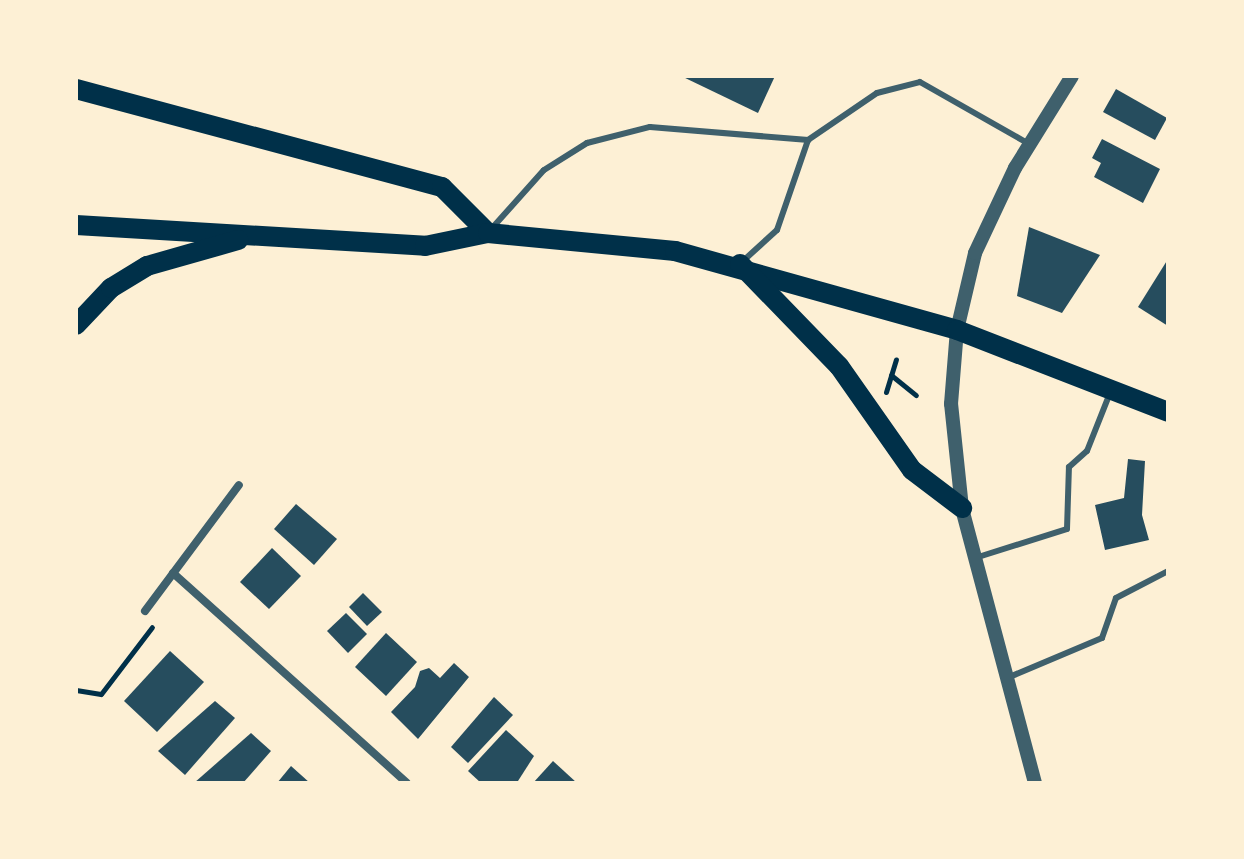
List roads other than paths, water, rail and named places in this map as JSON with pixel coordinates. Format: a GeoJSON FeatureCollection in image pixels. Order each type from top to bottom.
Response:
{"type":"FeatureCollection","features":[{"type":"Feature","properties":{"kind":"main road"},"geometry":{"type":"LineString","coordinates":[[76,89],[442,187],[488,233]]}},
{"type":"Feature","properties":{"kind":"main road"},"geometry":{"type":"LineString","coordinates":[[76,225],[266,234],[425,246],[488,233],[740,264],[957,330],[1168,412]]}},
{"type":"Feature","properties":{"kind":"main road"},"geometry":{"type":"LineString","coordinates":[[76,325],[111,288],[147,266],[266,234]]}},
{"type":"Feature","properties":{"kind":"main road"},"geometry":{"type":"LineString","coordinates":[[740,264],[839,366],[912,470],[962,508]]}},
{"type":"Feature","properties":{"kind":"street"},"geometry":{"type":"LineString","coordinates":[[1035,783],[962,508],[950,436],[957,330],[975,253],[1029,144],[1072,76]]}},
{"type":"Feature","properties":{"kind":"street"},"geometry":{"type":"LineString","coordinates":[[145,611],[239,485]]}},
{"type":"Feature","properties":{"kind":"street"},"geometry":{"type":"LineString","coordinates":[[173,573],[407,783]]}},
{"type":"Feature","properties":{"kind":"lane"},"geometry":{"type":"LineString","coordinates":[[740,264],[777,230],[808,140],[877,93],[920,82],[1029,144]]}},
{"type":"Feature","properties":{"kind":"lane"},"geometry":{"type":"LineString","coordinates":[[488,233],[544,170],[587,143],[650,127],[808,140]]}},
{"type":"Feature","properties":{"kind":"lane"},"geometry":{"type":"LineString","coordinates":[[975,558],[1067,529],[1069,467],[1087,451],[1111,389]]}},
{"type":"Feature","properties":{"kind":"lane"},"geometry":{"type":"LineString","coordinates":[[1007,678],[1102,638],[1116,598],[1168,571]]}}]}
